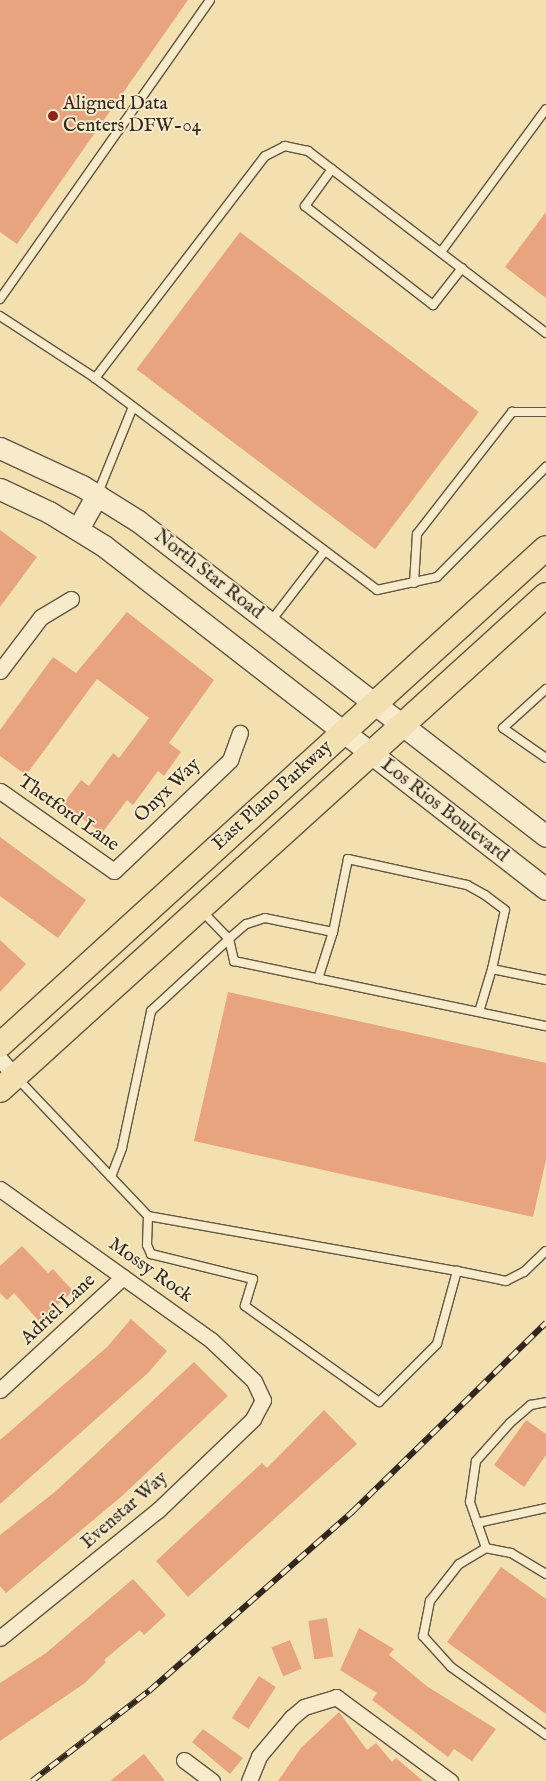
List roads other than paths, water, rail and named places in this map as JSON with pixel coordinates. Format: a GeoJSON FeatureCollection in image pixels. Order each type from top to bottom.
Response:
{"type":"FeatureCollection","features":[{"type":"Feature","properties":{"kind":"main road","name":"North Star Road"},"geometry":{"type":"LineString","coordinates":[[0,448],[97,495],[138,521],[400,726]]}},
{"type":"Feature","properties":{"kind":"main road"},"geometry":{"type":"LineString","coordinates":[[0,489],[78,529],[104,546],[343,731]]}},
{"type":"Feature","properties":{"kind":"main road"},"geometry":{"type":"LineString","coordinates":[[78,529],[97,495]]}},
{"type":"Feature","properties":{"kind":"main road","name":"East Plano Parkway"},"geometry":{"type":"LineString","coordinates":[[0,1045],[546,548]]}},
{"type":"Feature","properties":{"kind":"main road","name":"East Plano Parkway"},"geometry":{"type":"LineString","coordinates":[[5,1075],[199,908],[369,753],[541,602]]}},
{"type":"Feature","properties":{"kind":"main road"},"geometry":{"type":"LineString","coordinates":[[400,726],[546,836]]}},
{"type":"Feature","properties":{"kind":"main road","name":"Los Rios Boulevard"},"geometry":{"type":"LineString","coordinates":[[343,731],[546,889]]}},
{"type":"Feature","properties":{"kind":"main road"},"geometry":{"type":"LineString","coordinates":[[177,884],[199,908]]}},
{"type":"Feature","properties":{"kind":"street"},"geometry":{"type":"LineString","coordinates":[[0,671],[41,617],[71,598]]}},
{"type":"Feature","properties":{"kind":"street","name":"Onyx Way"},"geometry":{"type":"LineString","coordinates":[[114,871],[230,760],[240,732]]}},
{"type":"Feature","properties":{"kind":"street","name":"Thetford Lane"},"geometry":{"type":"LineString","coordinates":[[0,790],[114,871]]}},
{"type":"Feature","properties":{"kind":"street","name":"Mossy Rock"},"geometry":{"type":"LineString","coordinates":[[0,1189],[211,1340],[254,1381],[263,1400]]}},
{"type":"Feature","properties":{"kind":"street","name":"Adriel Lane"},"geometry":{"type":"LineString","coordinates":[[0,1390],[123,1277]]}},
{"type":"Feature","properties":{"kind":"street","name":"Evenstar Way"},"geometry":{"type":"LineString","coordinates":[[0,1638],[89,1570],[165,1504],[253,1420],[263,1400]]}},
{"type":"Feature","properties":{"kind":"street"},"geometry":{"type":"LineString","coordinates":[[249,1781],[259,1756],[291,1718],[311,1703],[336,1697],[450,1781]]}},
{"type":"Feature","properties":{"kind":"street"},"geometry":{"type":"LineString","coordinates":[[184,1760],[212,1781]]}},
{"type":"Feature","properties":{"kind":"lane"},"geometry":{"type":"LineString","coordinates":[[0,298],[210,0]]}},
{"type":"Feature","properties":{"kind":"lane"},"geometry":{"type":"LineString","coordinates":[[441,252],[546,109]]}},
{"type":"Feature","properties":{"kind":"lane"},"geometry":{"type":"LineString","coordinates":[[95,378],[265,156],[285,146],[308,151],[546,333]]}},
{"type":"Feature","properties":{"kind":"lane"},"geometry":{"type":"LineString","coordinates":[[332,169],[305,206],[433,305],[462,268]]}},
{"type":"Feature","properties":{"kind":"lane"},"geometry":{"type":"LineString","coordinates":[[0,316],[95,378],[377,590],[437,577],[546,467]]}},
{"type":"Feature","properties":{"kind":"lane"},"geometry":{"type":"LineString","coordinates":[[97,495],[132,407]]}},
{"type":"Feature","properties":{"kind":"lane"},"geometry":{"type":"LineString","coordinates":[[414,583],[417,534],[429,518],[512,412],[546,412]]}},
{"type":"Feature","properties":{"kind":"lane"},"geometry":{"type":"LineString","coordinates":[[269,623],[325,551]]}},
{"type":"Feature","properties":{"kind":"lane"},"geometry":{"type":"LineString","coordinates":[[546,689],[503,728],[546,758]]}},
{"type":"Feature","properties":{"kind":"lane"},"geometry":{"type":"LineString","coordinates":[[318,979],[333,932],[348,859],[467,885],[505,910],[492,969],[479,1012]]}},
{"type":"Feature","properties":{"kind":"lane"},"geometry":{"type":"LineString","coordinates":[[199,908],[229,939],[234,961],[546,1026]]}},
{"type":"Feature","properties":{"kind":"lane"},"geometry":{"type":"LineString","coordinates":[[111,1177],[122,1148],[151,1011],[246,924],[266,918],[333,932]]}},
{"type":"Feature","properties":{"kind":"lane"},"geometry":{"type":"LineString","coordinates":[[492,969],[546,980]]}},
{"type":"Feature","properties":{"kind":"lane"},"geometry":{"type":"LineString","coordinates":[[5,1075],[111,1177],[148,1216],[506,1281],[524,1272],[546,1251]]}},
{"type":"Feature","properties":{"kind":"lane"},"geometry":{"type":"LineString","coordinates":[[148,1216],[147,1245],[151,1254],[253,1280],[246,1306],[379,1402],[437,1344],[457,1271]]}},
{"type":"Feature","properties":{"kind":"lane"},"geometry":{"type":"LineString","coordinates":[[486,1548],[470,1502],[476,1461],[510,1423],[531,1405],[546,1402]]}},
{"type":"Feature","properties":{"kind":"lane"},"geometry":{"type":"LineString","coordinates":[[477,1523],[546,1508]]}},
{"type":"Feature","properties":{"kind":"lane"},"geometry":{"type":"LineString","coordinates":[[546,1574],[510,1554],[486,1548],[459,1564],[430,1601],[424,1636],[451,1667],[546,1735]]}},
{"type":"Feature","properties":{"kind":"railway"},"geometry":{"type":"LineString","coordinates":[[32,1781],[149,1691],[352,1512],[546,1323]]}},
{"type":"Feature","properties":{"kind":"place","name":"Aligned Data Centers DFW-04"},"geometry":{"type":"Point","coordinates":[53,116]}}]}
